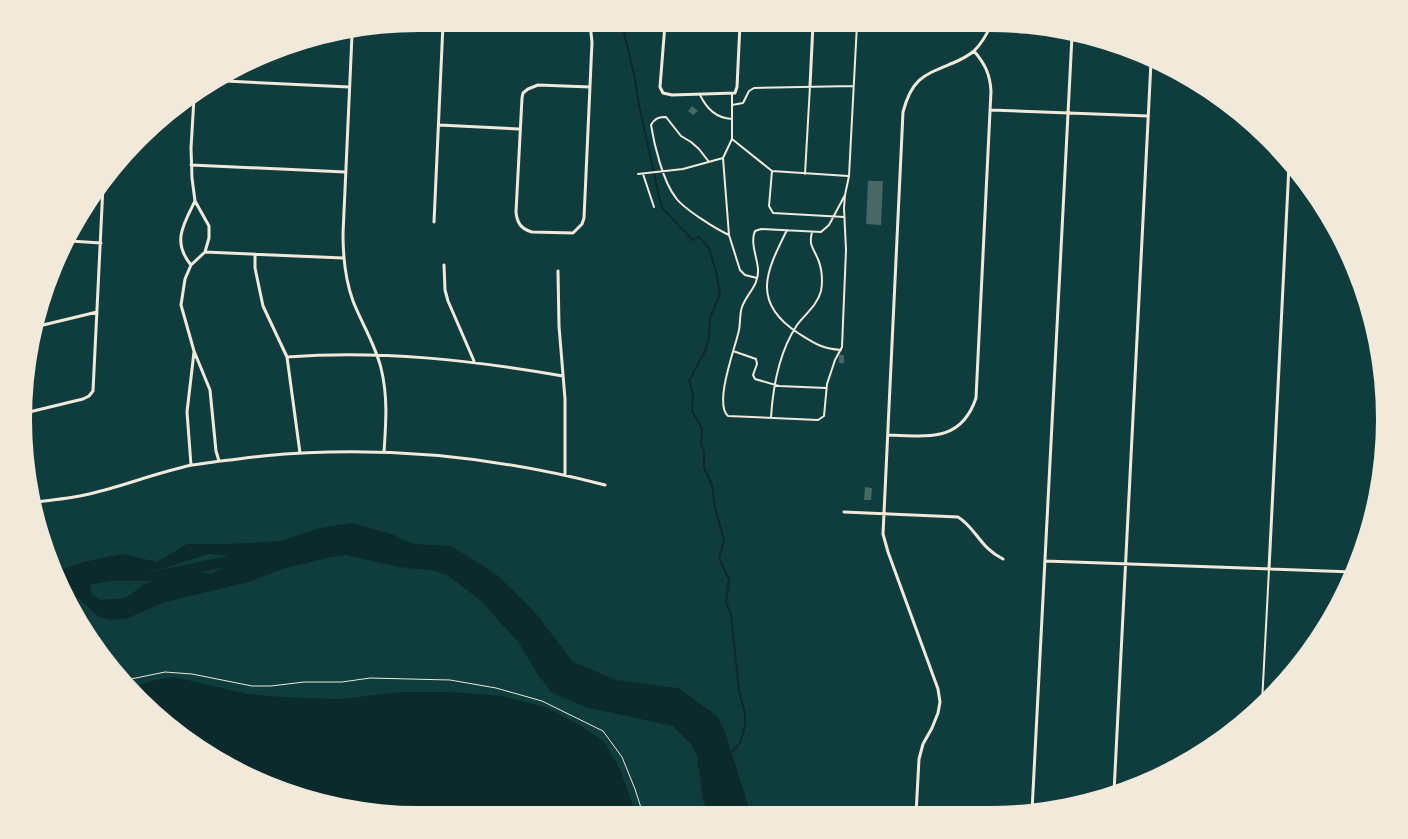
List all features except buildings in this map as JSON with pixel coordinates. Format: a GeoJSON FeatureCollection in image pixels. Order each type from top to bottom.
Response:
{"type":"FeatureCollection","features":[{"type":"Feature","properties":{"kind":"street"},"geometry":{"type":"LineString","coordinates":[[434,222],[443,32]]}},
{"type":"Feature","properties":{"kind":"street"},"geometry":{"type":"LineString","coordinates":[[590,87],[538,85],[532,86],[524,93],[522,98],[516,220],[521,226],[532,232],[573,233],[582,224],[584,218],[590,87],[592,42],[591,32]]}},
{"type":"Feature","properties":{"kind":"street"},"geometry":{"type":"LineString","coordinates":[[665,32],[661,91],[672,95],[735,93],[737,90],[740,32]]}},
{"type":"Feature","properties":{"kind":"street"},"geometry":{"type":"LineString","coordinates":[[810,86],[812,32]]}},
{"type":"Feature","properties":{"kind":"street"},"geometry":{"type":"LineString","coordinates":[[916,806],[919,759],[923,744],[937,718],[940,702],[938,689],[883,534],[903,112],[911,90],[923,76],[974,52],[987,32]]}},
{"type":"Feature","properties":{"kind":"street"},"geometry":{"type":"LineString","coordinates":[[352,39],[343,258],[353,301],[377,355],[385,389],[384,452]]}},
{"type":"Feature","properties":{"kind":"street"},"geometry":{"type":"LineString","coordinates":[[1032,804],[1072,42]]}},
{"type":"Feature","properties":{"kind":"street"},"geometry":{"type":"LineString","coordinates":[[888,435],[934,436],[952,431],[968,416],[976,398],[991,91],[989,74],[982,60],[974,52]]}},
{"type":"Feature","properties":{"kind":"street"},"geometry":{"type":"LineString","coordinates":[[1114,786],[1151,68]]}},
{"type":"Feature","properties":{"kind":"street"},"geometry":{"type":"LineString","coordinates":[[231,81],[349,87]]}},
{"type":"Feature","properties":{"kind":"street"},"geometry":{"type":"LineString","coordinates":[[194,105],[191,165],[195,201],[209,226],[209,238],[205,252],[191,265],[182,288],[181,305],[194,351],[210,390],[216,450],[219,461]]}},
{"type":"Feature","properties":{"kind":"street"},"geometry":{"type":"LineString","coordinates":[[990,110],[1148,116]]}},
{"type":"Feature","properties":{"kind":"street"},"geometry":{"type":"LineString","coordinates":[[439,125],[519,129]]}},
{"type":"Feature","properties":{"kind":"street"},"geometry":{"type":"LineString","coordinates":[[191,165],[345,172]]}},
{"type":"Feature","properties":{"kind":"street"},"geometry":{"type":"LineString","coordinates":[[1269,569],[1288,175]]}},
{"type":"Feature","properties":{"kind":"street"},"geometry":{"type":"LineString","coordinates":[[32,411],[83,399],[93,391],[103,196]]}},
{"type":"Feature","properties":{"kind":"street"},"geometry":{"type":"LineString","coordinates":[[191,265],[180,248],[180,235],[195,201]]}},
{"type":"Feature","properties":{"kind":"street"},"geometry":{"type":"LineString","coordinates":[[76,241],[101,243]]}},
{"type":"Feature","properties":{"kind":"street"},"geometry":{"type":"LineString","coordinates":[[205,252],[343,258]]}},
{"type":"Feature","properties":{"kind":"street"},"geometry":{"type":"LineString","coordinates":[[255,254],[255,268],[263,306],[287,357],[300,453]]}},
{"type":"Feature","properties":{"kind":"street"},"geometry":{"type":"LineString","coordinates":[[444,265],[448,301],[474,361]]}},
{"type":"Feature","properties":{"kind":"street"},"geometry":{"type":"LineString","coordinates":[[558,271],[565,475]]}},
{"type":"Feature","properties":{"kind":"street"},"geometry":{"type":"LineString","coordinates":[[45,325],[97,312]]}},
{"type":"Feature","properties":{"kind":"street"},"geometry":{"type":"LineString","coordinates":[[191,465],[187,412],[194,351]]}},
{"type":"Feature","properties":{"kind":"street"},"geometry":{"type":"LineString","coordinates":[[287,357],[377,355],[474,361],[563,376]]}},
{"type":"Feature","properties":{"kind":"street"},"geometry":{"type":"LineString","coordinates":[[42,501],[86,495],[161,472],[191,465],[300,453],[384,452],[469,458],[565,475],[605,486]]}},
{"type":"Feature","properties":{"kind":"street"},"geometry":{"type":"LineString","coordinates":[[844,512],[958,517],[964,521],[978,540],[991,552],[1003,559]]}},
{"type":"Feature","properties":{"kind":"street"},"geometry":{"type":"LineString","coordinates":[[1045,561],[1344,572]]}},
{"type":"Feature","properties":{"kind":"lane"},"geometry":{"type":"LineString","coordinates":[[845,195],[826,229],[812,232],[761,229],[755,231],[753,240],[758,265],[756,285],[741,310],[740,324],[725,382],[723,405],[726,415],[818,420],[826,412],[827,388],[834,360],[840,350],[844,325],[846,250],[844,217],[845,195],[849,176],[857,32]]}},
{"type":"Feature","properties":{"kind":"lane"},"geometry":{"type":"LineString","coordinates":[[805,174],[810,86]]}},
{"type":"Feature","properties":{"kind":"lane"},"geometry":{"type":"LineString","coordinates":[[732,105],[743,103],[749,91],[754,88],[854,86]]}},
{"type":"Feature","properties":{"kind":"lane"},"geometry":{"type":"LineString","coordinates":[[732,94],[732,139],[723,158],[729,234],[740,270],[745,275],[757,278]]}},
{"type":"Feature","properties":{"kind":"lane"},"geometry":{"type":"LineString","coordinates":[[700,95],[711,111],[724,118],[732,119]]}},
{"type":"Feature","properties":{"kind":"lane"},"geometry":{"type":"LineString","coordinates":[[709,162],[699,149],[681,136],[666,117],[656,118],[652,125],[656,151],[672,191],[680,203],[718,230],[729,234]]}},
{"type":"Feature","properties":{"kind":"lane"},"geometry":{"type":"LineString","coordinates":[[732,139],[772,171],[849,176]]}},
{"type":"Feature","properties":{"kind":"lane"},"geometry":{"type":"LineString","coordinates":[[638,174],[683,169],[723,158]]}},
{"type":"Feature","properties":{"kind":"lane"},"geometry":{"type":"LineString","coordinates":[[772,171],[769,206],[773,213],[844,217]]}},
{"type":"Feature","properties":{"kind":"lane"},"geometry":{"type":"LineString","coordinates":[[644,174],[654,207]]}},
{"type":"Feature","properties":{"kind":"lane"},"geometry":{"type":"LineString","coordinates":[[787,230],[771,262],[767,278],[767,290],[775,313],[783,323],[824,348],[840,350]]}},
{"type":"Feature","properties":{"kind":"lane"},"geometry":{"type":"LineString","coordinates":[[770,418],[774,384],[783,356],[794,330],[813,308],[821,290],[820,264],[810,244],[812,232]]}},
{"type":"Feature","properties":{"kind":"lane"},"geometry":{"type":"LineString","coordinates":[[733,351],[756,359],[757,364],[754,377],[789,387],[827,388]]}},
{"type":"Feature","properties":{"kind":"lane"},"geometry":{"type":"LineString","coordinates":[[1263,692],[1269,569]]}},
{"type":"Feature","properties":{"kind":"path"},"geometry":{"type":"LineString","coordinates":[[132,679],[164,672],[192,674],[252,686],[304,682],[342,682],[370,678],[450,680],[496,688],[542,701],[603,731],[622,757],[640,806]]}},
{"type":"Feature","properties":{"kind":"water"},"geometry":{"type":"Polygon","coordinates":[[[352,523],[391,534],[414,544],[451,546],[496,574],[534,611],[573,662],[616,680],[678,688],[717,716],[724,729],[748,806],[705,806],[697,755],[691,744],[673,726],[585,707],[551,692],[519,643],[481,601],[449,576],[436,571],[399,567],[346,555],[332,557],[282,569],[249,582],[165,602],[128,618],[113,620],[99,617],[81,600],[76,598],[63,569],[84,562],[122,554],[157,562],[187,544],[281,541],[316,529],[352,523]],[[208,554],[158,570],[97,574],[89,584],[92,594],[101,600],[125,598],[145,584],[164,576],[191,570],[211,574],[222,568],[231,556],[208,554]]]}},
{"type":"Feature","properties":{"kind":"water"},"geometry":{"type":"Polygon","coordinates":[[[174,677],[248,694],[281,697],[342,699],[401,692],[449,692],[502,696],[548,708],[583,727],[604,742],[620,769],[633,806],[394,806],[344,799],[319,793],[295,786],[248,767],[204,741],[164,710],[139,685],[174,677]]]}},
{"type":"Feature","properties":{"kind":"waterway"},"geometry":{"type":"LineString","coordinates":[[624,32],[660,201],[663,209],[693,240],[699,237],[709,248],[720,294],[710,318],[709,338],[705,351],[689,381],[693,393],[692,411],[702,428],[701,443],[704,452],[704,468],[712,485],[715,508],[724,540],[719,558],[729,580],[726,603],[731,614],[739,691],[745,713],[743,734],[739,744],[729,753]]}},
{"type":"Feature","properties":{"kind":"waterway"},"geometry":{"type":"LineString","coordinates":[[69,583],[110,576],[156,576],[239,559]]}}]}
